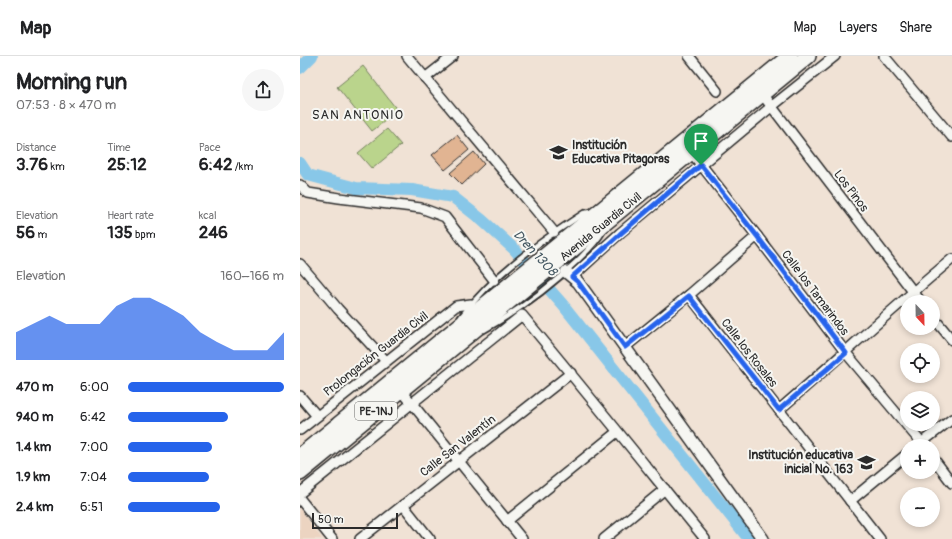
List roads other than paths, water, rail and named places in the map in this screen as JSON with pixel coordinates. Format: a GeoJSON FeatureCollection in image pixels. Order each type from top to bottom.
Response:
{"type":"FeatureCollection","features":[{"type":"Feature","properties":{"kind":"highway","name":"Avenida Guardia Civil"},"geometry":{"type":"LineString","coordinates":[[300,473],[401,390],[449,342],[509,288],[557,265],[607,214],[790,56]]}},
{"type":"Feature","properties":{"kind":"highway","name":"Avenida Guardia Civil"},"geometry":{"type":"LineString","coordinates":[[607,214],[691,152],[808,56]]}},
{"type":"Feature","properties":{"kind":"highway","name":"Avenida Guardia Civil"},"geometry":{"type":"LineString","coordinates":[[300,456],[449,342]]}},
{"type":"Feature","properties":{"kind":"street"},"geometry":{"type":"LineString","coordinates":[[407,56],[554,232]]}},
{"type":"Feature","properties":{"kind":"street"},"geometry":{"type":"LineString","coordinates":[[425,78],[453,56]]}},
{"type":"Feature","properties":{"kind":"street"},"geometry":{"type":"LineString","coordinates":[[689,56],[717,91]]}},
{"type":"Feature","properties":{"kind":"street"},"geometry":{"type":"LineString","coordinates":[[763,539],[578,282],[557,265],[620,234],[771,107],[835,56]]}},
{"type":"Feature","properties":{"kind":"street"},"geometry":{"type":"LineString","coordinates":[[884,56],[952,137]]}},
{"type":"Feature","properties":{"kind":"street","name":"Los Pinos"},"geometry":{"type":"LineString","coordinates":[[762,94],[915,295]]}},
{"type":"Feature","properties":{"kind":"street","name":"Calle los Tamarindos"},"geometry":{"type":"LineString","coordinates":[[691,152],[846,353],[916,439]]}},
{"type":"Feature","properties":{"kind":"street"},"geometry":{"type":"LineString","coordinates":[[300,185],[308,193],[421,208],[445,217],[509,288]]}},
{"type":"Feature","properties":{"kind":"street"},"geometry":{"type":"LineString","coordinates":[[625,347],[689,296],[757,236]]}},
{"type":"Feature","properties":{"kind":"street"},"geometry":{"type":"LineString","coordinates":[[779,410],[846,353],[913,292],[952,260]]}},
{"type":"Feature","properties":{"kind":"street"},"geometry":{"type":"LineString","coordinates":[[300,264],[338,309],[386,361]]}},
{"type":"Feature","properties":{"kind":"street","name":"Calle los Rosales"},"geometry":{"type":"LineString","coordinates":[[689,296],[880,539]]}},
{"type":"Feature","properties":{"kind":"street","name":"Prolongación Guardia Civil"},"geometry":{"type":"LineString","coordinates":[[300,430],[456,306],[471,304]]}},
{"type":"Feature","properties":{"kind":"street"},"geometry":{"type":"LineString","coordinates":[[300,493],[522,316],[706,539]]}},
{"type":"Feature","properties":{"kind":"street"},"geometry":{"type":"LineString","coordinates":[[940,325],[952,340]]}},
{"type":"Feature","properties":{"kind":"street","name":"Calle San Valentín"},"geometry":{"type":"LineString","coordinates":[[360,539],[570,373]]}},
{"type":"Feature","properties":{"kind":"street"},"geometry":{"type":"LineString","coordinates":[[401,390],[522,539]]}},
{"type":"Feature","properties":{"kind":"street"},"geometry":{"type":"LineString","coordinates":[[300,396],[317,416]]}},
{"type":"Feature","properties":{"kind":"street"},"geometry":{"type":"LineString","coordinates":[[928,439],[952,419]]}},
{"type":"Feature","properties":{"kind":"street"},"geometry":{"type":"LineString","coordinates":[[507,521],[617,432]]}},
{"type":"Feature","properties":{"kind":"street"},"geometry":{"type":"LineString","coordinates":[[850,501],[900,460]]}},
{"type":"Feature","properties":{"kind":"street"},"geometry":{"type":"LineString","coordinates":[[940,467],[952,483]]}},
{"type":"Feature","properties":{"kind":"street"},"geometry":{"type":"LineString","coordinates":[[604,539],[665,490]]}},
{"type":"Feature","properties":{"kind":"street"},"geometry":{"type":"LineString","coordinates":[[300,499],[332,539]]}},
{"type":"Feature","properties":{"kind":"street"},"geometry":{"type":"LineString","coordinates":[[403,505],[430,539]]}},
{"type":"Feature","properties":{"kind":"lane"},"geometry":{"type":"LineString","coordinates":[[449,342],[471,304],[557,265],[597,241],[607,214],[584,213],[554,232],[557,265]]}},
{"type":"Feature","properties":{"kind":"lane"},"geometry":{"type":"LineString","coordinates":[[449,342],[509,316],[509,288]]}},
{"type":"Feature","properties":{"kind":"waterway","name":"Dren 1308"},"geometry":{"type":"LineString","coordinates":[[300,68],[312,56]]}},
{"type":"Feature","properties":{"kind":"waterway","name":"Dren 1308"},"geometry":{"type":"LineString","coordinates":[[300,163],[308,175],[356,188],[412,190],[453,197],[482,220],[514,249],[563,305],[749,539]]}},
{"type":"Feature","properties":{"kind":"place","name":"Institución Educativa Pitagoras"},"geometry":{"type":"Point","coordinates":[559,152]}},
{"type":"Feature","properties":{"kind":"place","name":"Institución educativa inicial No. 163"},"geometry":{"type":"Point","coordinates":[866,462]}},
{"type":"Feature","properties":{"kind":"district","name":"SAN ANTONIO"},"geometry":{"type":"Point","coordinates":[358,115]}}]}
